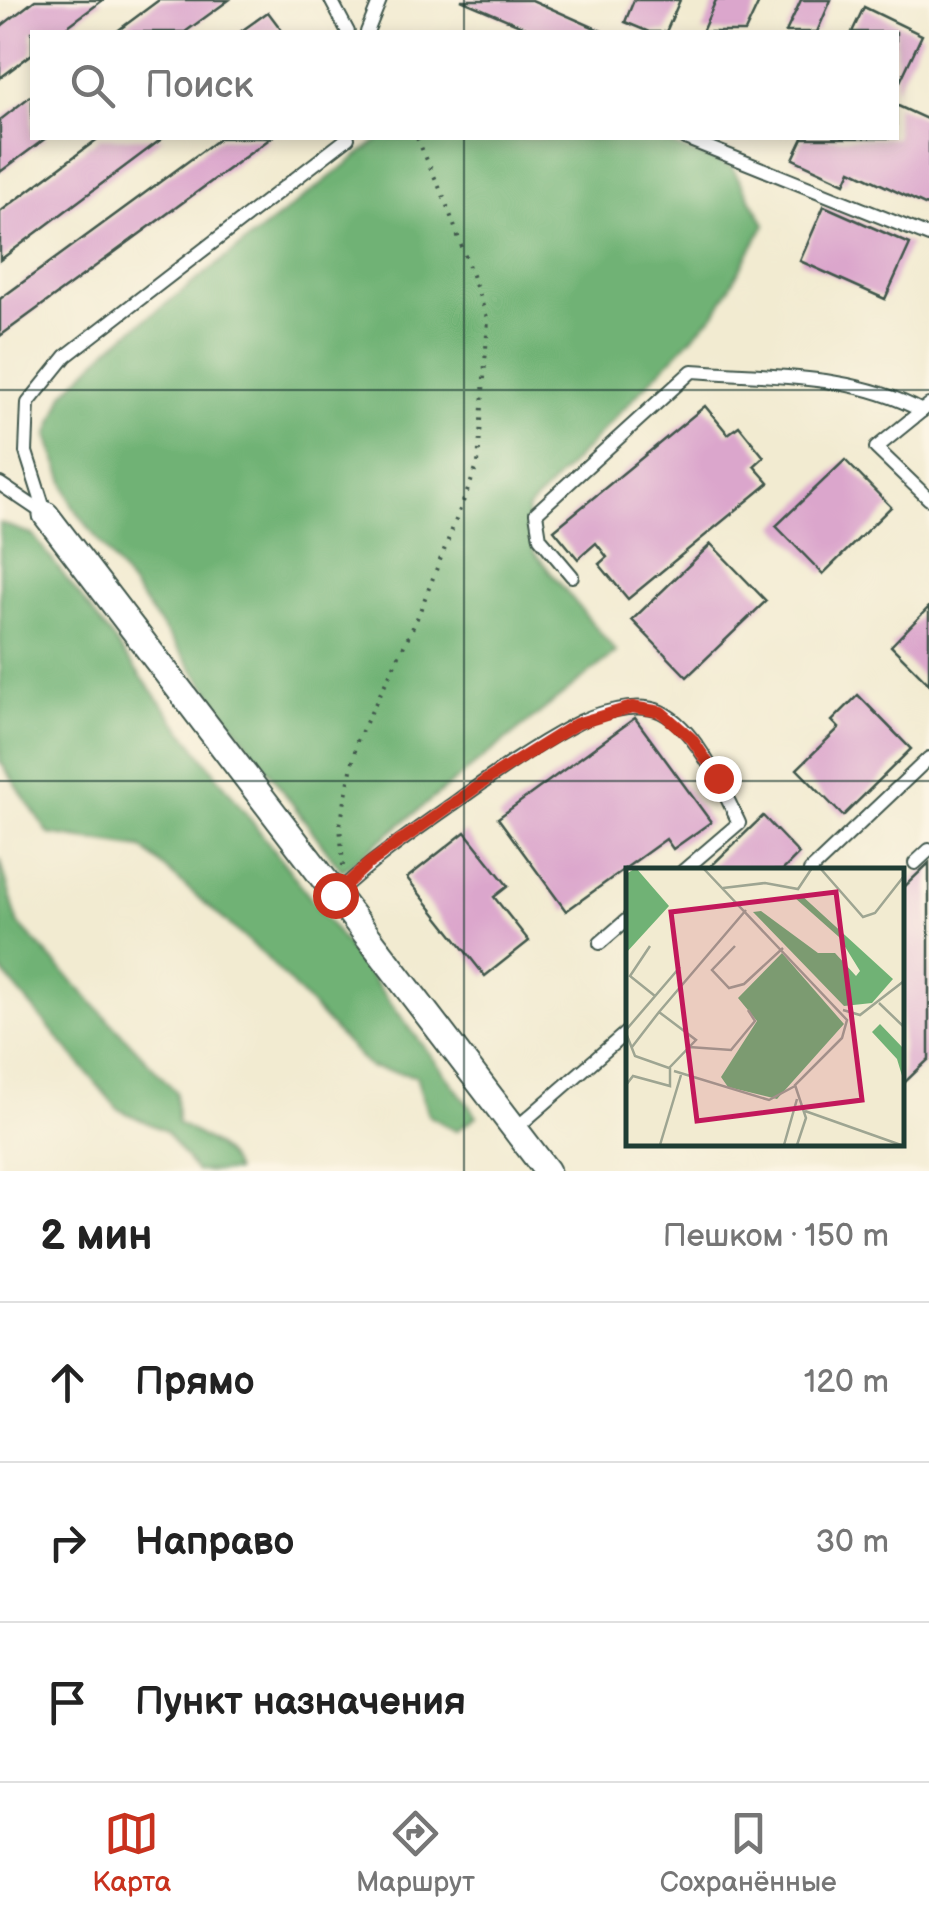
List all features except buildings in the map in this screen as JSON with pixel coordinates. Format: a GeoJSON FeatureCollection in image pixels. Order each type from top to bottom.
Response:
{"type":"FeatureCollection","features":[{"type":"Feature","properties":{"kind":"street"},"geometry":{"type":"LineString","coordinates":[[46,515],[340,890],[546,1171]]}},
{"type":"Feature","properties":{"kind":"lane"},"geometry":{"type":"LineString","coordinates":[[331,0],[347,30]]}},
{"type":"Feature","properties":{"kind":"lane"},"geometry":{"type":"LineString","coordinates":[[368,30],[380,0]]}},
{"type":"Feature","properties":{"kind":"lane"},"geometry":{"type":"LineString","coordinates":[[46,515],[26,452],[28,403],[66,356],[345,140]]}},
{"type":"Feature","properties":{"kind":"lane"},"geometry":{"type":"LineString","coordinates":[[691,140],[929,236]]}},
{"type":"Feature","properties":{"kind":"lane"},"geometry":{"type":"LineString","coordinates":[[572,576],[540,538],[536,513],[692,371],[844,382],[892,394],[925,408],[876,448],[929,500]]}},
{"type":"Feature","properties":{"kind":"lane"},"geometry":{"type":"LineString","coordinates":[[0,484],[46,515]]}},
{"type":"Feature","properties":{"kind":"lane"},"geometry":{"type":"LineString","coordinates":[[340,890],[384,852],[561,732],[632,707],[661,712],[692,739],[718,778],[739,823],[687,868]]}},
{"type":"Feature","properties":{"kind":"lane"},"geometry":{"type":"LineString","coordinates":[[813,868],[929,758]]}},
{"type":"Feature","properties":{"kind":"lane"},"geometry":{"type":"LineString","coordinates":[[915,863],[929,850]]}},
{"type":"Feature","properties":{"kind":"lane"},"geometry":{"type":"LineString","coordinates":[[600,943],[626,921]]}},
{"type":"Feature","properties":{"kind":"lane"},"geometry":{"type":"LineString","coordinates":[[514,1130],[626,1033]]}},
{"type":"Feature","properties":{"kind":"path"},"geometry":{"type":"LineString","coordinates":[[340,890],[340,825],[357,741],[416,621],[478,464],[488,320],[445,200],[418,140]]}},
{"type":"Feature","properties":{"kind":"green space"},"geometry":{"type":"Polygon","coordinates":[[[378,140],[658,140],[732,167],[765,224],[716,312],[527,510],[534,552],[616,652],[342,871],[72,505],[48,436],[64,394],[109,348],[378,140]]]}},
{"type":"Feature","properties":{"kind":"green space"},"geometry":{"type":"Polygon","coordinates":[[[0,523],[33,535],[477,1116],[456,1131],[428,1115],[416,1076],[369,1067],[263,954],[142,848],[49,834],[0,761],[0,523]]]}},
{"type":"Feature","properties":{"kind":"green space"},"geometry":{"type":"Polygon","coordinates":[[[0,859],[18,923],[176,1092],[177,1123],[219,1149],[235,1171],[196,1171],[165,1131],[118,1109],[0,969],[0,859]]]}},
{"type":"Feature","properties":{"kind":"route"},"geometry":{"type":"LineString","coordinates":[[335,895],[368,864],[488,779],[576,724],[632,707],[661,712],[692,739],[718,778]]}}]}
